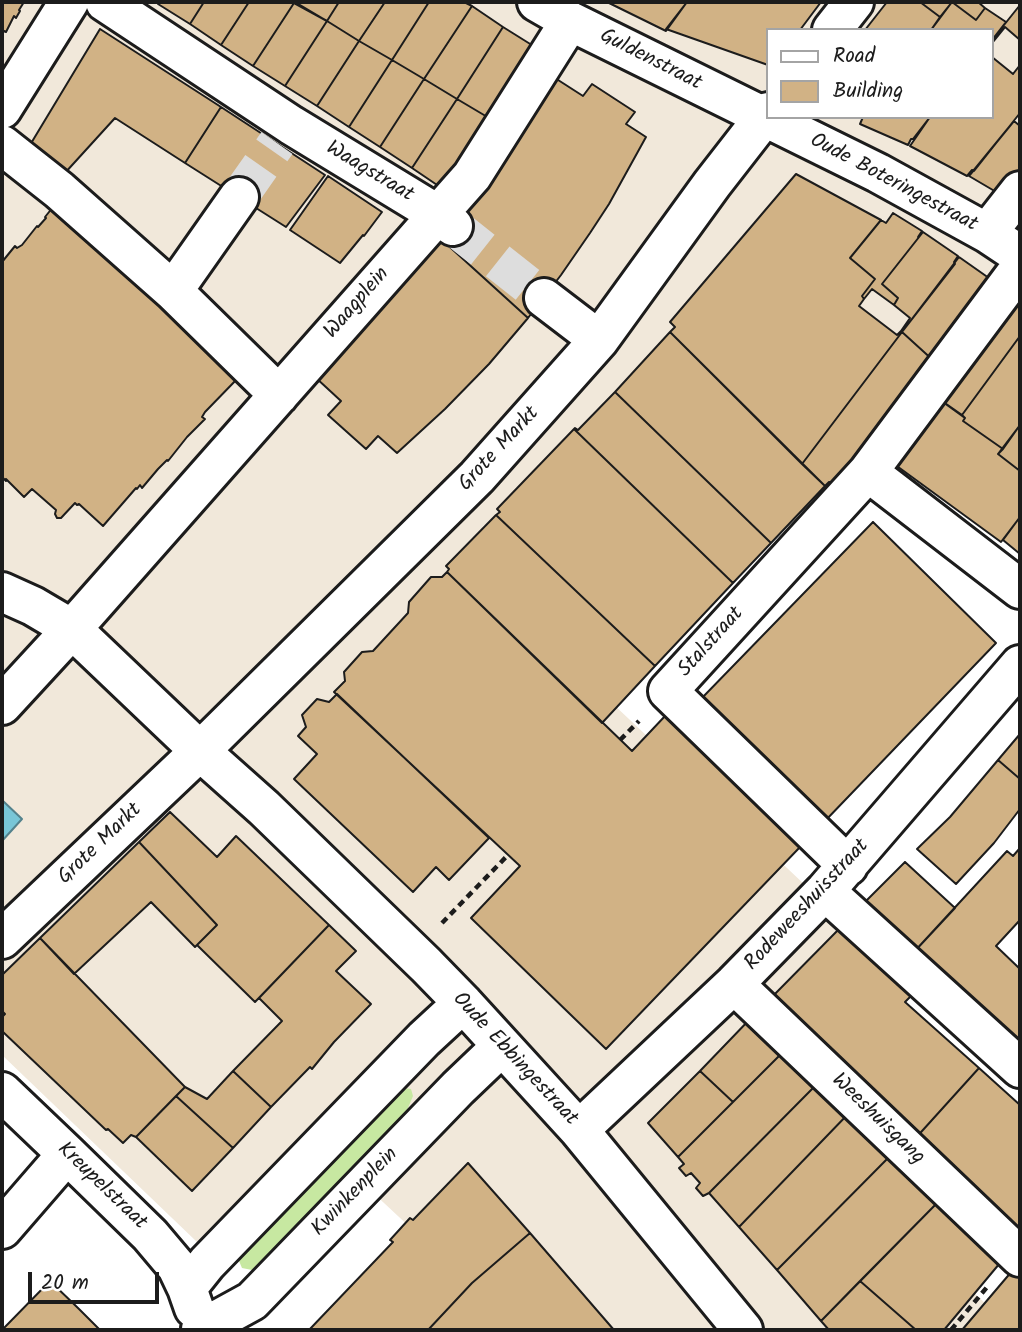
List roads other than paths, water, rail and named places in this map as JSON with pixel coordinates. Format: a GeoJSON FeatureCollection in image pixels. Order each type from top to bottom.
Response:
{"type":"FeatureCollection","features":[{"type":"Feature","properties":{"kind":"street"},"geometry":{"type":"LineString","coordinates":[[2,109],[69,2]]}},
{"type":"Feature","properties":{"kind":"street","name":"Waagstraat"},"geometry":{"type":"LineString","coordinates":[[105,2],[284,134],[445,220],[570,21]]}},
{"type":"Feature","properties":{"kind":"street","name":"Guldenstraat"},"geometry":{"type":"LineString","coordinates":[[537,2],[570,21],[766,114]]}},
{"type":"Feature","properties":{"kind":"street"},"geometry":{"type":"LineString","coordinates":[[834,28],[854,2]]}},
{"type":"Feature","properties":{"kind":"street","name":"Grote Markt"},"geometry":{"type":"LineString","coordinates":[[2,939],[200,751],[477,477],[599,340],[766,114]]}},
{"type":"Feature","properties":{"kind":"street","name":"Oude Boteringestraat"},"geometry":{"type":"LineString","coordinates":[[775,119],[987,233],[1020,255]]}},
{"type":"Feature","properties":{"kind":"street"},"geometry":{"type":"LineString","coordinates":[[2,145],[59,190],[173,291],[279,395],[2,705]]}},
{"type":"Feature","properties":{"kind":"street"},"geometry":{"type":"LineString","coordinates":[[987,233],[1020,191]]}},
{"type":"Feature","properties":{"kind":"street"},"geometry":{"type":"LineString","coordinates":[[173,291],[239,197]]}},
{"type":"Feature","properties":{"kind":"street","name":"Waagplein"},"geometry":{"type":"LineString","coordinates":[[279,395],[445,220]]}},
{"type":"Feature","properties":{"kind":"street","name":"Stalstraat"},"geometry":{"type":"LineString","coordinates":[[836,878],[668,691],[868,472],[1020,268]]}},
{"type":"Feature","properties":{"kind":"street"},"geometry":{"type":"LineString","coordinates":[[544,298],[599,340]]}},
{"type":"Feature","properties":{"kind":"street"},"geometry":{"type":"LineString","coordinates":[[868,472],[1020,589]]}},
{"type":"Feature","properties":{"kind":"street"},"geometry":{"type":"LineString","coordinates":[[2,592],[33,606],[72,629],[200,751]]}},
{"type":"Feature","properties":{"kind":"street","name":"Rodeweeshuisstraat"},"geometry":{"type":"LineString","coordinates":[[579,1130],[734,984],[836,878],[1020,666]]}},
{"type":"Feature","properties":{"kind":"street","name":"Oude Ebbingestraat"},"geometry":{"type":"LineString","coordinates":[[200,751],[264,808],[463,1003],[579,1130],[743,1330]]}},
{"type":"Feature","properties":{"kind":"street"},"geometry":{"type":"LineString","coordinates":[[836,878],[1020,1068]]}},
{"type":"Feature","properties":{"kind":"street","name":"Weeshuisgang"},"geometry":{"type":"LineString","coordinates":[[734,984],[1018,1255]]}},
{"type":"Feature","properties":{"kind":"street"},"geometry":{"type":"LineString","coordinates":[[187,1288],[206,1263],[424,1039],[463,1003]]}},
{"type":"Feature","properties":{"kind":"street","name":"Kwinkenplein"},"geometry":{"type":"LineString","coordinates":[[202,1330],[252,1301],[502,1046]]}},
{"type":"Feature","properties":{"kind":"street","name":"Kreupelstraat"},"geometry":{"type":"LineString","coordinates":[[2,1093],[150,1235],[177,1267],[202,1330]]}},
{"type":"Feature","properties":{"kind":"street"},"geometry":{"type":"LineString","coordinates":[[2,1230],[67,1154]]}},
{"type":"Feature","properties":{"kind":"water"},"geometry":{"type":"Polygon","coordinates":[[[2,800],[22,819],[2,841],[2,800]]]}},
{"type":"Feature","properties":{"kind":"tunnel"},"geometry":{"type":"LineString","coordinates":[[239,197],[277,143]]}},
{"type":"Feature","properties":{"kind":"tunnel"},"geometry":{"type":"LineString","coordinates":[[453,226],[544,298]]}}]}
